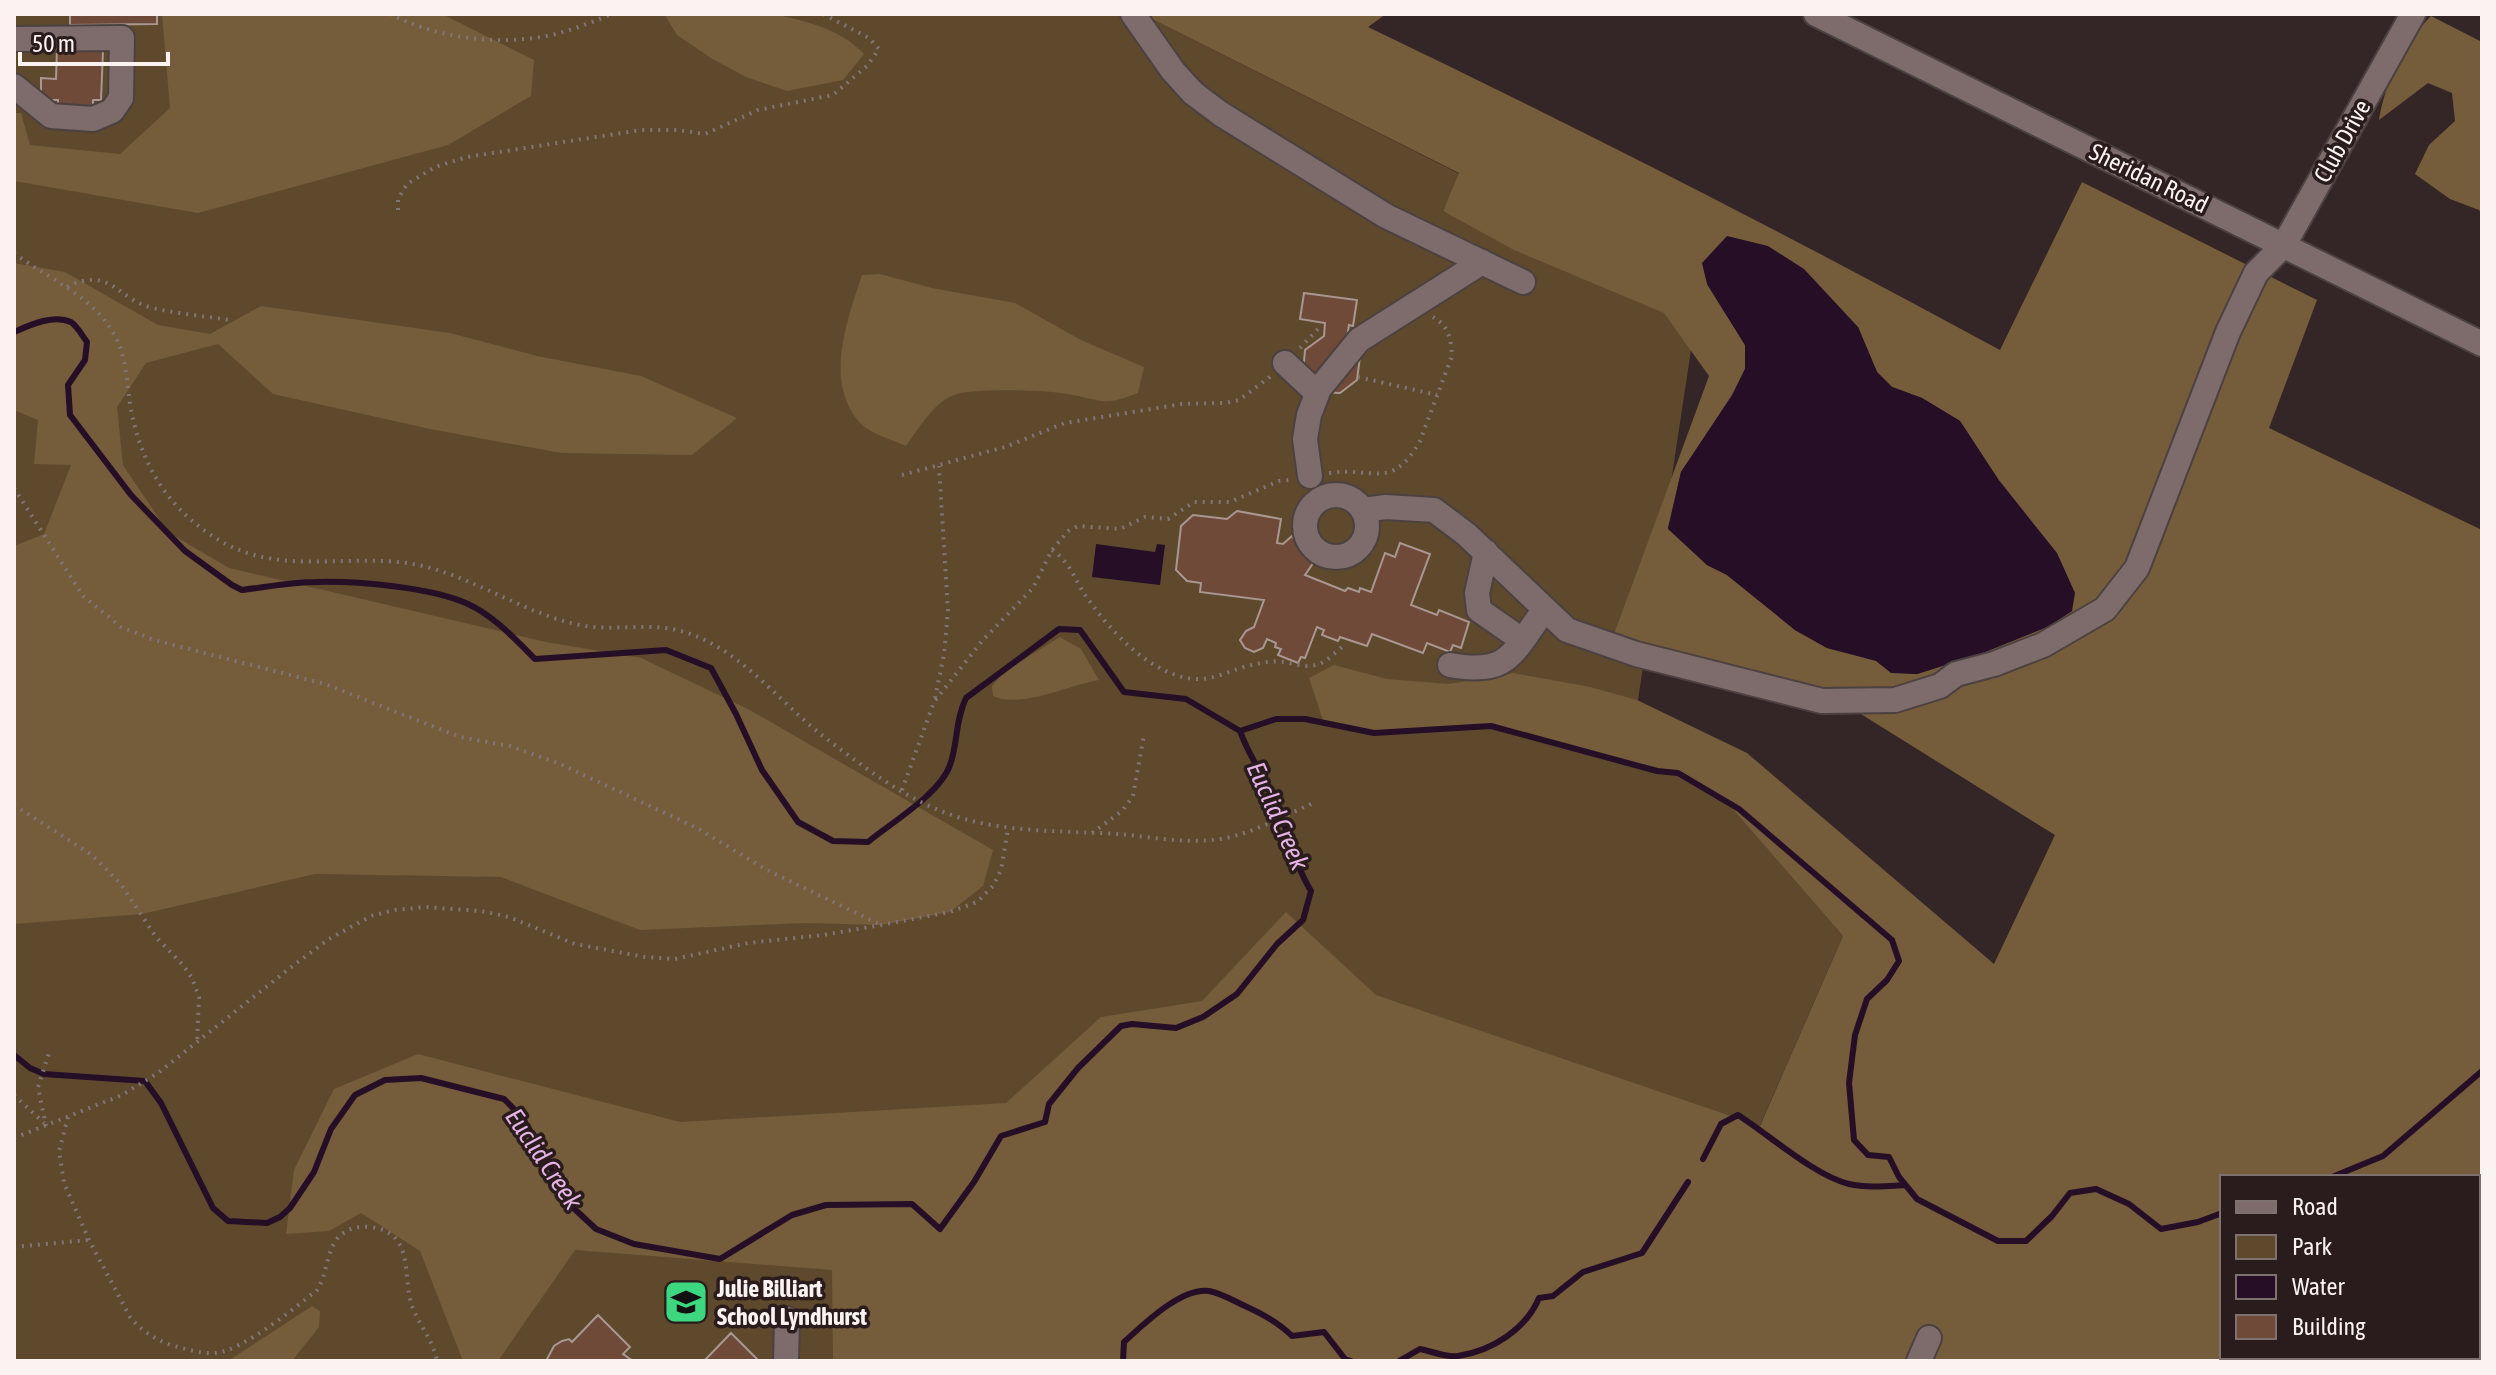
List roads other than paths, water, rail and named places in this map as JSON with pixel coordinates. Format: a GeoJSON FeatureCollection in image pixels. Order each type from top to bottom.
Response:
{"type":"FeatureCollection","features":[{"type":"Feature","properties":{"kind":"street"},"geometry":{"type":"LineString","coordinates":[[1133,14],[1173,71],[1193,93],[1221,114],[1386,216],[1523,282]]}},
{"type":"Feature","properties":{"kind":"street","name":"Sheridan Road"},"geometry":{"type":"LineString","coordinates":[[1816,14],[2482,344]]}},
{"type":"Feature","properties":{"kind":"street","name":"Club Drive"},"geometry":{"type":"LineString","coordinates":[[1363,510],[1386,507],[1434,510],[1486,552],[1567,630],[1636,654],[1822,701],[1895,700],[1940,686],[1956,674],[1994,664],[2043,645],[2105,609],[2137,568],[2228,332],[2256,273],[2284,245],[2413,14]]}},
{"type":"Feature","properties":{"kind":"street"},"geometry":{"type":"LineString","coordinates":[[14,86],[51,116],[93,119],[112,111],[121,98],[122,38],[16,39]]}},
{"type":"Feature","properties":{"kind":"street"},"geometry":{"type":"LineString","coordinates":[[1310,476],[1305,439],[1309,415],[1317,393],[1359,340],[1482,262]]}},
{"type":"Feature","properties":{"kind":"street"},"geometry":{"type":"LineString","coordinates":[[1285,363],[1317,393]]}},
{"type":"Feature","properties":{"kind":"street"},"geometry":{"type":"LineString","coordinates":[[1486,552],[1477,593],[1479,610],[1522,640]]}},
{"type":"Feature","properties":{"kind":"street"},"geometry":{"type":"LineString","coordinates":[[1450,665],[1477,670],[1492,667],[1509,658],[1545,609]]}},
{"type":"Feature","properties":{"kind":"street"},"geometry":{"type":"LineString","coordinates":[[786,1361],[787,1319]]}},
{"type":"Feature","properties":{"kind":"street"},"geometry":{"type":"LineString","coordinates":[[1919,1361],[1929,1338]]}},
{"type":"Feature","properties":{"kind":"water"},"geometry":{"type":"Polygon","coordinates":[[[1727,236],[1768,246],[1804,269],[1858,327],[1877,372],[1892,387],[1922,398],[1960,421],[1998,479],[2057,553],[2075,593],[2072,611],[2047,627],[1980,654],[1917,674],[1891,673],[1876,661],[1827,648],[1795,630],[1727,575],[1707,565],[1668,529],[1681,472],[1732,395],[1745,369],[1745,345],[1707,284],[1702,263],[1727,236]]]}},
{"type":"Feature","properties":{"kind":"water"},"geometry":{"type":"Polygon","coordinates":[[[1096,544],[1155,552],[1157,544],[1165,545],[1160,585],[1092,577],[1096,544]]]}},
{"type":"Feature","properties":{"kind":"waterway"},"geometry":{"type":"LineString","coordinates":[[14,332],[57,319],[75,326],[87,342],[85,360],[68,385],[70,415],[131,495],[185,551],[232,585],[242,590],[333,582],[414,589],[453,598],[478,609],[504,628],[535,659],[666,650],[711,668],[762,770],[798,822],[833,841],[868,842],[926,797],[945,776],[950,765],[966,698],[1059,629],[1080,630],[1124,692],[1186,699],[1240,731]]}},
{"type":"Feature","properties":{"kind":"waterway","name":"Euclid Creek"},"geometry":{"type":"LineString","coordinates":[[14,1055],[30,1068],[44,1074],[145,1081],[161,1103],[213,1208],[228,1221],[267,1223],[280,1217],[290,1208],[314,1172],[331,1129],[355,1095],[385,1080],[421,1078],[504,1099],[521,1116],[544,1153],[566,1201],[596,1229],[634,1244],[720,1259],[792,1215],[826,1205],[912,1204],[940,1229],[974,1182],[1001,1136],[1045,1122],[1049,1104],[1078,1068],[1121,1026],[1176,1028],[1203,1017],[1237,994],[1277,944],[1303,920],[1311,891],[1299,867],[1277,804],[1240,731],[1276,719],[1305,719],[1374,733],[1491,726],[1657,771],[1678,773],[1739,809],[1892,940],[1899,961],[1887,980],[1867,999],[1855,1035],[1849,1083],[1854,1140],[1868,1155],[1889,1157],[1899,1177],[1917,1199],[1998,1241],[2026,1241],[2070,1193],[2096,1189],[2129,1204],[2161,1229],[2198,1222],[2220,1214]]}},
{"type":"Feature","properties":{"kind":"waterway","name":"Euclid Creek"},"geometry":{"type":"LineString","coordinates":[[2337,1175],[2383,1156],[2482,1071]]}},
{"type":"Feature","properties":{"kind":"waterway"},"geometry":{"type":"LineString","coordinates":[[1703,1159],[1721,1124],[1738,1115],[1807,1164],[1836,1180],[1863,1186],[1905,1185]]}},
{"type":"Feature","properties":{"kind":"waterway"},"geometry":{"type":"LineString","coordinates":[[1399,1361],[1420,1349],[1454,1356],[1495,1344],[1517,1329],[1539,1298],[1553,1296],[1583,1272],[1642,1253],[1688,1182]]}},
{"type":"Feature","properties":{"kind":"waterway"},"geometry":{"type":"LineString","coordinates":[[1123,1361],[1124,1342],[1175,1301],[1198,1291],[1223,1295],[1264,1315],[1292,1336],[1324,1332],[1345,1359],[1351,1361]]}},
{"type":"Feature","properties":{"kind":"place","name":"Julie Billiart School Lyndhurst"},"geometry":{"type":"Point","coordinates":[686,1302]}}]}
